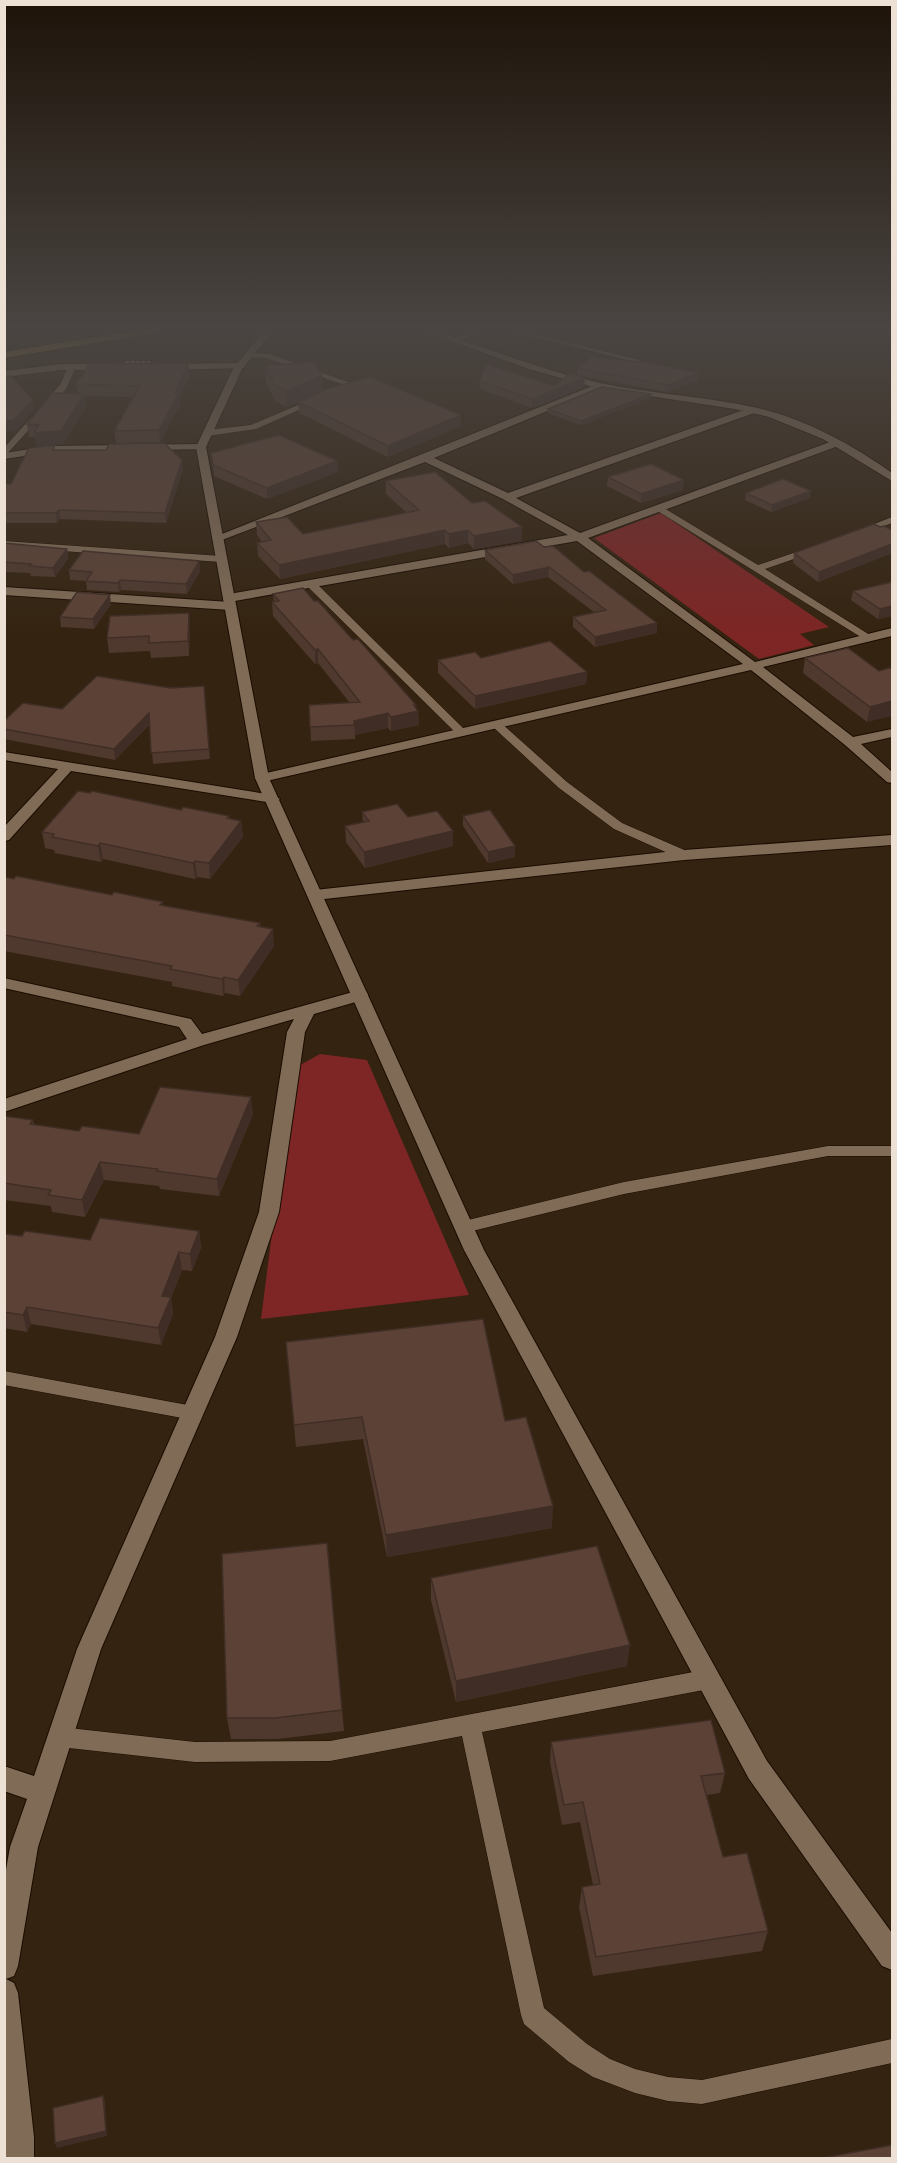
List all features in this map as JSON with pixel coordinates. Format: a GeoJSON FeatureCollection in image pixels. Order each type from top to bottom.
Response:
{"type":"FeatureCollection","features":[{"type":"Feature","properties":{"kind":"street"},"geometry":{"type":"LineString","coordinates":[[208,430],[204,440],[218,538],[262,778],[464,1227],[758,1770],[892,1956]]}},
{"type":"Feature","properties":{"kind":"street"},"geometry":{"type":"LineString","coordinates":[[218,538],[493,430]]}},
{"type":"Feature","properties":{"kind":"street"},"geometry":{"type":"LineString","coordinates":[[507,497],[697,430]]}},
{"type":"Feature","properties":{"kind":"street"},"geometry":{"type":"LineString","coordinates":[[809,430],[872,463],[892,478]]}},
{"type":"Feature","properties":{"kind":"street"},"geometry":{"type":"LineString","coordinates":[[4,455],[51,449],[204,440]]}},
{"type":"Feature","properties":{"kind":"street"},"geometry":{"type":"LineString","coordinates":[[4,601],[10,591],[229,602],[311,584],[579,537],[837,443]]}},
{"type":"Feature","properties":{"kind":"street"},"geometry":{"type":"LineString","coordinates":[[425,458],[507,497],[579,537],[753,666],[850,742],[892,779]]}},
{"type":"Feature","properties":{"kind":"street"},"geometry":{"type":"LineString","coordinates":[[262,778],[892,632]]}},
{"type":"Feature","properties":{"kind":"street"},"geometry":{"type":"LineString","coordinates":[[850,742],[892,733]]}},
{"type":"Feature","properties":{"kind":"street"},"geometry":{"type":"LineString","coordinates":[[4,756],[273,799]]}},
{"type":"Feature","properties":{"kind":"street"},"geometry":{"type":"LineString","coordinates":[[4,837],[68,766]]}},
{"type":"Feature","properties":{"kind":"street"},"geometry":{"type":"LineString","coordinates":[[315,895],[684,855],[892,840]]}},
{"type":"Feature","properties":{"kind":"street"},"geometry":{"type":"LineString","coordinates":[[4,983],[184,1023],[198,1041]]}},
{"type":"Feature","properties":{"kind":"street"},"geometry":{"type":"LineString","coordinates":[[4,1106],[198,1041],[360,995]]}},
{"type":"Feature","properties":{"kind":"street"},"geometry":{"type":"LineString","coordinates":[[4,1966],[24,1847],[89,1649],[226,1337],[269,1212],[296,1032],[308,1010]]}},
{"type":"Feature","properties":{"kind":"street"},"geometry":{"type":"LineString","coordinates":[[4,1778],[42,1792]]}},
{"type":"Feature","properties":{"kind":"street"},"geometry":{"type":"LineString","coordinates":[[4,1993],[19,2137],[18,2158]]}},
{"type":"Feature","properties":{"kind":"lane"},"geometry":{"type":"LineString","coordinates":[[4,455],[25,430]]}},
{"type":"Feature","properties":{"kind":"lane"},"geometry":{"type":"LineString","coordinates":[[204,440],[242,430]]}},
{"type":"Feature","properties":{"kind":"lane"},"geometry":{"type":"LineString","coordinates":[[658,508],[868,637]]}},
{"type":"Feature","properties":{"kind":"lane"},"geometry":{"type":"LineString","coordinates":[[851,535],[892,520]]}},
{"type":"Feature","properties":{"kind":"lane"},"geometry":{"type":"LineString","coordinates":[[4,544],[222,559]]}},
{"type":"Feature","properties":{"kind":"lane"},"geometry":{"type":"LineString","coordinates":[[757,569],[820,547]]}},
{"type":"Feature","properties":{"kind":"lane"},"geometry":{"type":"LineString","coordinates":[[311,584],[461,732]]}},
{"type":"Feature","properties":{"kind":"lane"},"geometry":{"type":"LineString","coordinates":[[496,724],[563,785],[618,826],[684,855]]}},
{"type":"Feature","properties":{"kind":"lane"},"geometry":{"type":"LineString","coordinates":[[464,1227],[624,1188],[816,1153],[892,1151]]}},
{"type":"Feature","properties":{"kind":"lane"},"geometry":{"type":"LineString","coordinates":[[4,1378],[193,1413]]}},
{"type":"Feature","properties":{"kind":"lane"},"geometry":{"type":"LineString","coordinates":[[60,1737],[195,1752],[330,1751],[709,1679]]}},
{"type":"Feature","properties":{"kind":"lane"},"geometry":{"type":"LineString","coordinates":[[470,1725],[533,2015],[570,2047],[602,2068],[635,2081],[668,2089],[702,2092],[892,2051]]}},
{"type":"Feature","properties":{"kind":"shaded area"},"geometry":{"type":"Polygon","coordinates":[[[661,513],[829,627],[800,634],[814,645],[759,659],[594,538],[661,513]]]}},
{"type":"Feature","properties":{"kind":"shaded area"},"geometry":{"type":"Polygon","coordinates":[[[320,1054],[367,1060],[469,1295],[261,1319],[293,1069],[320,1054]]]}},
{"type":"Feature","properties":{"kind":"building"},"geometry":{"type":"Polygon","coordinates":[[[36,430],[62,430],[61,431],[34,433],[36,430]]]}},
{"type":"Feature","properties":{"kind":"building"},"geometry":{"type":"Polygon","coordinates":[[[115,430],[159,430],[159,430],[115,430]]]}},
{"type":"Feature","properties":{"kind":"building"},"geometry":{"type":"Polygon","coordinates":[[[355,430],[426,430],[388,446],[355,430]]]}},
{"type":"Feature","properties":{"kind":"building"},"geometry":{"type":"Polygon","coordinates":[[[279,435],[337,461],[267,488],[213,465],[211,453],[279,435]]]}},
{"type":"Feature","properties":{"kind":"building"},"geometry":{"type":"Polygon","coordinates":[[[164,443],[182,460],[165,513],[59,510],[56,513],[4,513],[4,484],[11,484],[29,448],[55,445],[53,450],[106,450],[109,444],[164,443]]]}},
{"type":"Feature","properties":{"kind":"building"},"geometry":{"type":"Polygon","coordinates":[[[651,464],[684,480],[641,494],[608,477],[651,464]]]}},
{"type":"Feature","properties":{"kind":"building"},"geometry":{"type":"Polygon","coordinates":[[[435,472],[472,503],[485,501],[522,527],[474,536],[468,530],[449,534],[445,530],[279,565],[257,543],[271,540],[256,522],[287,517],[303,534],[419,510],[386,481],[435,472]]]}},
{"type":"Feature","properties":{"kind":"building"},"geometry":{"type":"Polygon","coordinates":[[[783,479],[811,491],[772,505],[746,493],[783,479]]]}},
{"type":"Feature","properties":{"kind":"building"},"geometry":{"type":"Polygon","coordinates":[[[874,524],[892,530],[892,544],[819,572],[794,553],[874,524]]]}},
{"type":"Feature","properties":{"kind":"building"},"geometry":{"type":"Polygon","coordinates":[[[536,541],[544,547],[553,546],[584,572],[589,571],[657,623],[595,637],[573,617],[606,610],[549,567],[513,575],[485,550],[536,541]]]}},
{"type":"Feature","properties":{"kind":"building"},"geometry":{"type":"Polygon","coordinates":[[[4,543],[67,549],[53,568],[29,566],[31,564],[4,562],[4,543]]]}},
{"type":"Feature","properties":{"kind":"building"},"geometry":{"type":"Polygon","coordinates":[[[83,551],[199,561],[186,584],[120,580],[118,583],[86,581],[92,572],[69,570],[83,551]]]}},
{"type":"Feature","properties":{"kind":"building"},"geometry":{"type":"Polygon","coordinates":[[[892,582],[892,606],[880,609],[853,591],[892,582]]]}},
{"type":"Feature","properties":{"kind":"building"},"geometry":{"type":"Polygon","coordinates":[[[303,588],[314,601],[318,601],[353,640],[358,639],[416,705],[414,705],[418,711],[391,717],[388,713],[354,721],[354,725],[310,727],[309,705],[360,702],[318,649],[315,650],[272,602],[279,601],[273,594],[303,588]]]}},
{"type":"Feature","properties":{"kind":"building"},"geometry":{"type":"Polygon","coordinates":[[[77,592],[110,595],[93,619],[60,617],[77,592]]]}},
{"type":"Feature","properties":{"kind":"building"},"geometry":{"type":"Polygon","coordinates":[[[189,613],[188,641],[149,643],[149,636],[107,638],[110,616],[189,613]]]}},
{"type":"Feature","properties":{"kind":"building"},"geometry":{"type":"Polygon","coordinates":[[[550,641],[587,672],[475,696],[438,660],[475,652],[481,658],[550,641]]]}},
{"type":"Feature","properties":{"kind":"building"},"geometry":{"type":"Polygon","coordinates":[[[848,648],[879,671],[892,667],[892,701],[870,707],[805,658],[848,648]]]}},
{"type":"Feature","properties":{"kind":"building"},"geometry":{"type":"Polygon","coordinates":[[[97,676],[170,688],[204,686],[209,749],[151,753],[149,713],[114,749],[4,729],[4,721],[23,703],[62,709],[97,676]]]}},
{"type":"Feature","properties":{"kind":"building"},"geometry":{"type":"Polygon","coordinates":[[[78,791],[90,793],[92,791],[181,810],[183,807],[229,816],[227,818],[241,821],[209,863],[195,861],[193,863],[100,843],[98,846],[52,837],[54,834],[42,832],[78,791]]]}},
{"type":"Feature","properties":{"kind":"building"},"geometry":{"type":"Polygon","coordinates":[[[397,804],[408,817],[437,811],[453,831],[364,852],[345,826],[369,821],[362,812],[397,804]]]}},
{"type":"Feature","properties":{"kind":"building"},"geometry":{"type":"Polygon","coordinates":[[[490,810],[515,846],[488,852],[463,816],[490,810]]]}},
{"type":"Feature","properties":{"kind":"building"},"geometry":{"type":"Polygon","coordinates":[[[16,876],[112,895],[114,892],[163,902],[160,905],[260,923],[257,926],[273,929],[238,980],[170,969],[172,966],[4,935],[4,877],[14,879],[16,876]]]}},
{"type":"Feature","properties":{"kind":"building"},"geometry":{"type":"Polygon","coordinates":[[[160,1087],[251,1097],[217,1179],[100,1162],[82,1200],[48,1195],[51,1190],[4,1183],[4,1116],[33,1120],[30,1124],[79,1131],[82,1126],[139,1134],[160,1087]]]}},
{"type":"Feature","properties":{"kind":"building"},"geometry":{"type":"Polygon","coordinates":[[[100,1218],[199,1231],[190,1254],[179,1252],[162,1296],[171,1297],[158,1328],[27,1307],[23,1315],[4,1312],[4,1234],[22,1236],[25,1231],[90,1240],[100,1218]]]}},
{"type":"Feature","properties":{"kind":"building"},"geometry":{"type":"Polygon","coordinates":[[[483,1319],[505,1421],[526,1417],[553,1506],[386,1535],[362,1417],[294,1425],[286,1342],[483,1319]]]}},
{"type":"Feature","properties":{"kind":"building"},"geometry":{"type":"Polygon","coordinates":[[[327,1543],[342,1710],[275,1718],[227,1718],[222,1554],[327,1543]]]}},
{"type":"Feature","properties":{"kind":"building"},"geometry":{"type":"Polygon","coordinates":[[[597,1546],[630,1645],[456,1681],[431,1578],[597,1546]]]}},
{"type":"Feature","properties":{"kind":"building"},"geometry":{"type":"Polygon","coordinates":[[[711,1720],[725,1773],[701,1776],[723,1857],[747,1853],[768,1931],[596,1957],[582,1887],[600,1884],[583,1802],[564,1805],[551,1742],[711,1720]]]}},
{"type":"Feature","properties":{"kind":"building"},"geometry":{"type":"Polygon","coordinates":[[[103,2096],[106,2131],[55,2143],[53,2108],[103,2096]]]}},
{"type":"Feature","properties":{"kind":"building"},"geometry":{"type":"Polygon","coordinates":[[[892,2145],[892,2158],[823,2158],[892,2145]]]}}]}
